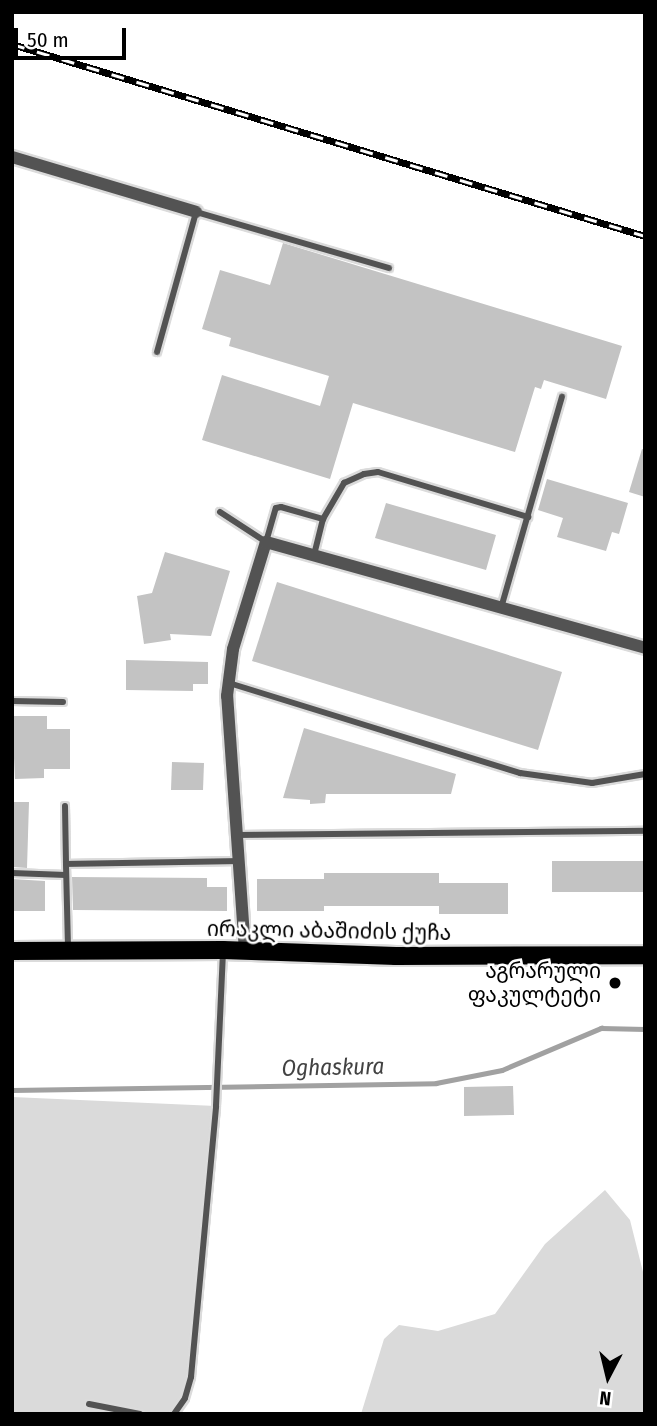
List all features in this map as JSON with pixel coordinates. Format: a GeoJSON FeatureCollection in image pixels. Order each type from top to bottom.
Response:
{"type":"FeatureCollection","features":[{"type":"Feature","properties":{"kind":"main road","name":"ირაკლი აბაშიძის ქუჩა"},"geometry":{"type":"LineString","coordinates":[[12,951],[223,950],[396,956],[645,955]]}},
{"type":"Feature","properties":{"kind":"street"},"geometry":{"type":"LineString","coordinates":[[12,157],[196,212]]}},
{"type":"Feature","properties":{"kind":"street"},"geometry":{"type":"LineString","coordinates":[[245,951],[239,835],[228,724],[229,683],[233,649],[266,542],[645,648]]}},
{"type":"Feature","properties":{"kind":"lane"},"geometry":{"type":"LineString","coordinates":[[157,352],[196,212],[389,268]]}},
{"type":"Feature","properties":{"kind":"lane"},"geometry":{"type":"LineString","coordinates":[[501,608],[562,397]]}},
{"type":"Feature","properties":{"kind":"lane"},"geometry":{"type":"LineString","coordinates":[[313,555],[323,519],[344,483],[378,472],[528,517]]}},
{"type":"Feature","properties":{"kind":"lane"},"geometry":{"type":"LineString","coordinates":[[220,512],[266,542],[276,508],[281,507],[323,519]]}},
{"type":"Feature","properties":{"kind":"lane"},"geometry":{"type":"LineString","coordinates":[[229,683],[520,773],[592,783],[645,774]]}},
{"type":"Feature","properties":{"kind":"lane"},"geometry":{"type":"LineString","coordinates":[[12,701],[63,702]]}},
{"type":"Feature","properties":{"kind":"lane"},"geometry":{"type":"LineString","coordinates":[[65,806],[68,952]]}},
{"type":"Feature","properties":{"kind":"lane"},"geometry":{"type":"LineString","coordinates":[[239,835],[645,831]]}},
{"type":"Feature","properties":{"kind":"lane"},"geometry":{"type":"LineString","coordinates":[[66,864],[240,861]]}},
{"type":"Feature","properties":{"kind":"lane"},"geometry":{"type":"LineString","coordinates":[[12,873],[66,875]]}},
{"type":"Feature","properties":{"kind":"lane"},"geometry":{"type":"LineString","coordinates":[[174,1414],[185,1398],[191,1377],[216,1106],[223,950]]}},
{"type":"Feature","properties":{"kind":"lane"},"geometry":{"type":"LineString","coordinates":[[89,1404],[140,1414]]}},
{"type":"Feature","properties":{"kind":"shaded area"},"geometry":{"type":"Polygon","coordinates":[[[12,1097],[216,1106],[191,1377],[185,1398],[174,1414],[12,1414],[12,1097]]]}},
{"type":"Feature","properties":{"kind":"shaded area"},"geometry":{"type":"Polygon","coordinates":[[[605,1190],[630,1220],[645,1280],[645,1414],[361,1414],[384,1339],[399,1325],[438,1331],[495,1314],[545,1244],[605,1190]]]}},
{"type":"Feature","properties":{"kind":"building"},"geometry":{"type":"Polygon","coordinates":[[[283,243],[622,346],[606,399],[544,380],[541,389],[535,387],[515,452],[353,403],[330,479],[202,440],[222,375],[320,406],[329,376],[229,346],[231,338],[202,329],[220,270],[270,285],[283,243]]]}},
{"type":"Feature","properties":{"kind":"building"},"geometry":{"type":"Polygon","coordinates":[[[642,449],[645,450],[645,497],[629,492],[642,449]]]}},
{"type":"Feature","properties":{"kind":"building"},"geometry":{"type":"Polygon","coordinates":[[[547,479],[628,503],[619,534],[612,532],[606,551],[557,537],[563,518],[538,510],[547,479]]]}},
{"type":"Feature","properties":{"kind":"building"},"geometry":{"type":"Polygon","coordinates":[[[386,503],[496,535],[486,570],[375,538],[386,503]]]}},
{"type":"Feature","properties":{"kind":"building"},"geometry":{"type":"Polygon","coordinates":[[[165,552],[230,571],[211,636],[170,634],[171,640],[144,644],[137,596],[152,593],[165,552]]]}},
{"type":"Feature","properties":{"kind":"building"},"geometry":{"type":"Polygon","coordinates":[[[277,582],[562,672],[538,750],[252,661],[277,582]]]}},
{"type":"Feature","properties":{"kind":"building"},"geometry":{"type":"Polygon","coordinates":[[[126,660],[208,662],[208,684],[193,684],[193,691],[126,690],[126,660]]]}},
{"type":"Feature","properties":{"kind":"building"},"geometry":{"type":"Polygon","coordinates":[[[12,716],[47,716],[47,729],[70,729],[70,769],[44,769],[44,778],[15,779],[12,716]]]}},
{"type":"Feature","properties":{"kind":"building"},"geometry":{"type":"Polygon","coordinates":[[[304,728],[456,774],[451,794],[326,794],[325,803],[310,804],[310,800],[283,798],[304,728]]]}},
{"type":"Feature","properties":{"kind":"building"},"geometry":{"type":"Polygon","coordinates":[[[172,762],[204,763],[203,790],[171,790],[172,762]]]}},
{"type":"Feature","properties":{"kind":"building"},"geometry":{"type":"Polygon","coordinates":[[[12,802],[29,802],[27,868],[12,867],[12,802]]]}},
{"type":"Feature","properties":{"kind":"building"},"geometry":{"type":"Polygon","coordinates":[[[552,861],[645,861],[645,892],[552,892],[552,861]]]}},
{"type":"Feature","properties":{"kind":"building"},"geometry":{"type":"Polygon","coordinates":[[[324,873],[439,873],[439,883],[508,883],[508,914],[439,914],[439,906],[324,906],[324,911],[257,911],[257,879],[324,879],[324,873]]]}},
{"type":"Feature","properties":{"kind":"building"},"geometry":{"type":"Polygon","coordinates":[[[72,877],[207,878],[207,887],[227,887],[227,911],[73,910],[72,877]]]}},
{"type":"Feature","properties":{"kind":"building"},"geometry":{"type":"Polygon","coordinates":[[[12,879],[45,881],[45,911],[12,911],[12,879]]]}},
{"type":"Feature","properties":{"kind":"building"},"geometry":{"type":"Polygon","coordinates":[[[513,1086],[514,1115],[464,1116],[464,1087],[513,1086]]]}},
{"type":"Feature","properties":{"kind":"waterway","name":"Oghaskura"},"geometry":{"type":"LineString","coordinates":[[12,1090],[436,1083],[502,1070],[601,1028],[645,1029]]}},
{"type":"Feature","properties":{"kind":"railway"},"geometry":{"type":"LineString","coordinates":[[12,44],[645,236]]}},
{"type":"Feature","properties":{"kind":"place","name":"აგრარული ფაკულტეტი"},"geometry":{"type":"Point","coordinates":[615,983]}}]}
